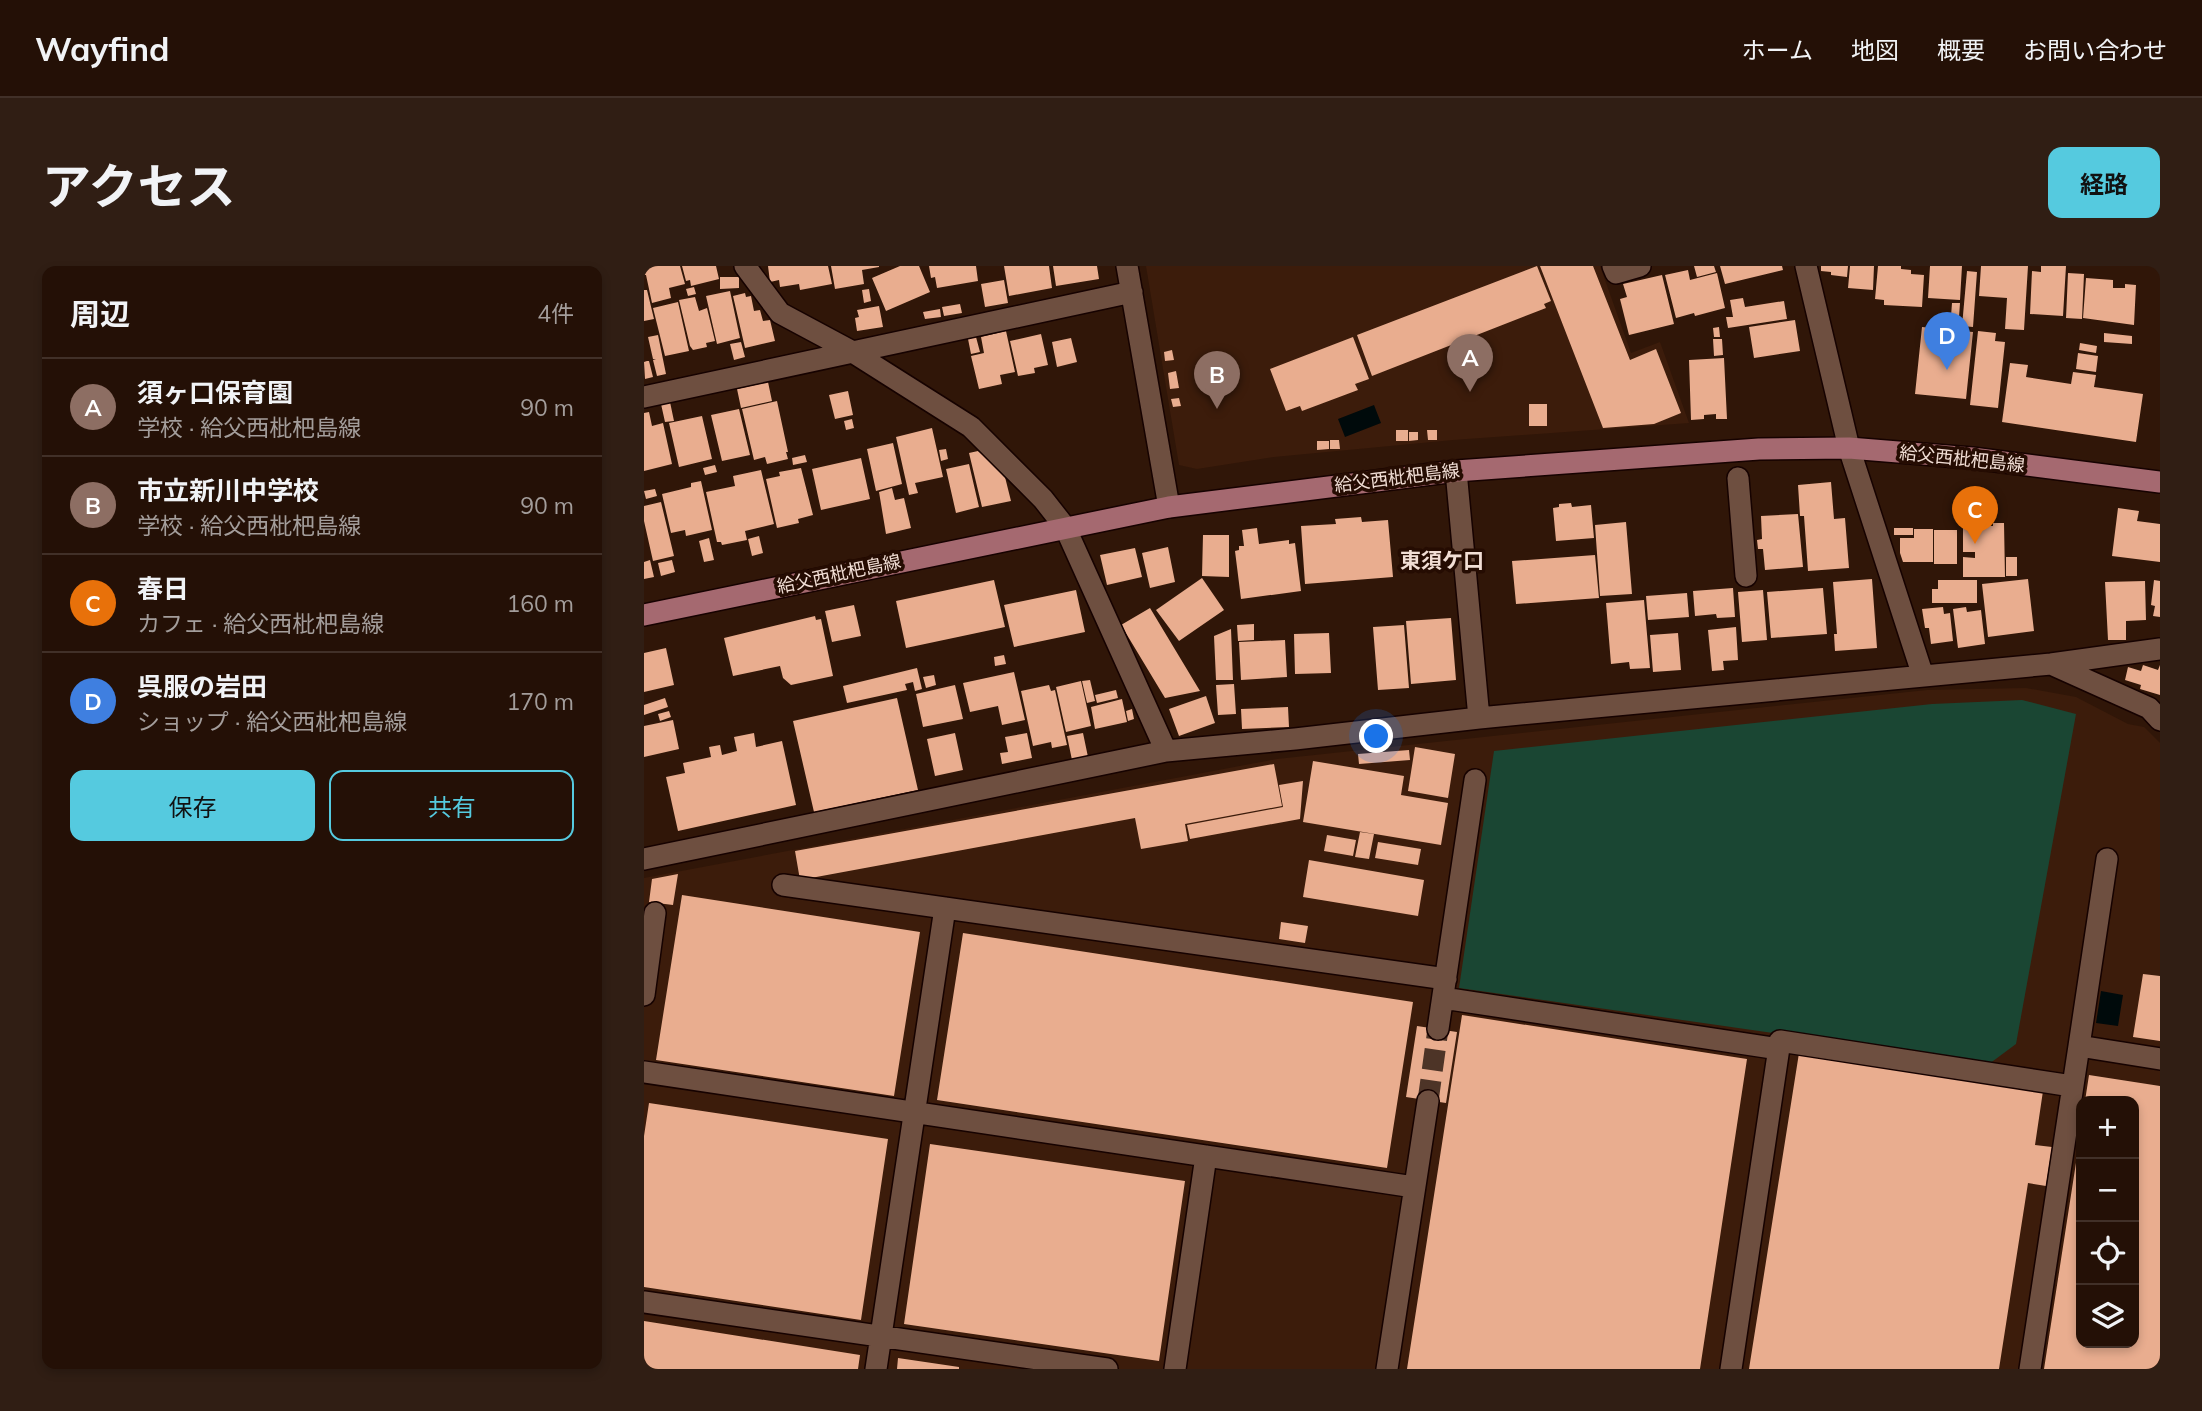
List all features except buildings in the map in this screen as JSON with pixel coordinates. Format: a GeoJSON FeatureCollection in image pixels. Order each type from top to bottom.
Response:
{"type":"FeatureCollection","features":[{"type":"Feature","properties":{"kind":"main road","name":"給父西枇杷島線"},"geometry":{"type":"LineString","coordinates":[[644,615],[1169,507],[1456,471],[1759,449],[1849,448],[1972,458],[2160,482]]}},
{"type":"Feature","properties":{"kind":"street"},"geometry":{"type":"LineString","coordinates":[[745,266],[780,313],[851,351],[971,427],[1043,499],[1065,527],[1166,751]]}},
{"type":"Feature","properties":{"kind":"street"},"geometry":{"type":"LineString","coordinates":[[1128,266],[1169,507]]}},
{"type":"Feature","properties":{"kind":"street"},"geometry":{"type":"LineString","coordinates":[[1613,266],[1616,273],[1640,266]]}},
{"type":"Feature","properties":{"kind":"street"},"geometry":{"type":"LineString","coordinates":[[1806,266],[1849,448],[1923,676]]}},
{"type":"Feature","properties":{"kind":"street"},"geometry":{"type":"LineString","coordinates":[[644,397],[1132,292]]}},
{"type":"Feature","properties":{"kind":"street"},"geometry":{"type":"LineString","coordinates":[[1456,471],[1479,718]]}},
{"type":"Feature","properties":{"kind":"street"},"geometry":{"type":"LineString","coordinates":[[1738,478],[1746,576]]}},
{"type":"Feature","properties":{"kind":"street"},"geometry":{"type":"LineString","coordinates":[[644,859],[1166,751],[1479,718],[2051,664],[2160,649]]}},
{"type":"Feature","properties":{"kind":"street"},"geometry":{"type":"LineString","coordinates":[[2051,664],[2149,708],[2160,720]]}},
{"type":"Feature","properties":{"kind":"street"},"geometry":{"type":"LineString","coordinates":[[1438,1029],[1475,780]]}},
{"type":"Feature","properties":{"kind":"street"},"geometry":{"type":"LineString","coordinates":[[2030,1369],[2107,859]]}},
{"type":"Feature","properties":{"kind":"street"},"geometry":{"type":"LineString","coordinates":[[783,885],[945,908],[1444,989],[1779,1049]]}},
{"type":"Feature","properties":{"kind":"street"},"geometry":{"type":"LineString","coordinates":[[876,1369],[945,908]]}},
{"type":"Feature","properties":{"kind":"street"},"geometry":{"type":"LineString","coordinates":[[644,995],[656,913]]}},
{"type":"Feature","properties":{"kind":"street"},"geometry":{"type":"LineString","coordinates":[[1731,1369],[1780,1041],[2072,1086]]}},
{"type":"Feature","properties":{"kind":"street"},"geometry":{"type":"LineString","coordinates":[[2079,1046],[2160,1059]]}},
{"type":"Feature","properties":{"kind":"street"},"geometry":{"type":"LineString","coordinates":[[644,1072],[1414,1187]]}},
{"type":"Feature","properties":{"kind":"street"},"geometry":{"type":"LineString","coordinates":[[1387,1369],[1427,1101]]}},
{"type":"Feature","properties":{"kind":"street"},"geometry":{"type":"LineString","coordinates":[[1175,1369],[1206,1156]]}},
{"type":"Feature","properties":{"kind":"street"},"geometry":{"type":"LineString","coordinates":[[644,1302],[1107,1369]]}},
{"type":"Feature","properties":{"kind":"shaded area"},"geometry":{"type":"Polygon","coordinates":[[[1146,266],[1600,266],[1631,353],[1660,342],[1689,423],[1453,440],[1274,457],[1197,469],[1179,465],[1146,266]]]}},
{"type":"Feature","properties":{"kind":"shaded area"},"geometry":{"type":"Polygon","coordinates":[[[1374,405],[1381,423],[1345,437],[1338,419],[1374,405]]]}},
{"type":"Feature","properties":{"kind":"shaded area"},"geometry":{"type":"Polygon","coordinates":[[[2026,688],[2076,697],[2128,724],[2144,727],[2160,743],[2160,1369],[644,1369],[644,878],[1277,759],[1927,690],[2026,688]]]}},
{"type":"Feature","properties":{"kind":"shaded area"},"geometry":{"type":"Polygon","coordinates":[[[2101,991],[2123,995],[2118,1026],[2096,1023],[2101,991]]]}},
{"type":"Feature","properties":{"kind":"green space"},"geometry":{"type":"Polygon","coordinates":[[[2022,700],[2076,714],[2016,1044],[1989,1064],[1459,988],[1494,751],[1932,704],[2022,700]]]}},
{"type":"Feature","properties":{"kind":"tunnel"},"geometry":{"type":"LineString","coordinates":[[1428,1101],[1438,1029]]}},
{"type":"Feature","properties":{"kind":"place","name":"呉服の岩田"},"geometry":{"type":"Point","coordinates":[1947,370]}},
{"type":"Feature","properties":{"kind":"place","name":"須ヶ口保育園"},"geometry":{"type":"Point","coordinates":[1470,392]}},
{"type":"Feature","properties":{"kind":"place","name":"市立新川中学校"},"geometry":{"type":"Point","coordinates":[1217,409]}},
{"type":"Feature","properties":{"kind":"place","name":"春日"},"geometry":{"type":"Point","coordinates":[1975,544]}},
{"type":"Feature","properties":{"kind":"district","name":"東須ケ口"},"geometry":{"type":"Point","coordinates":[1442,561]}}]}
